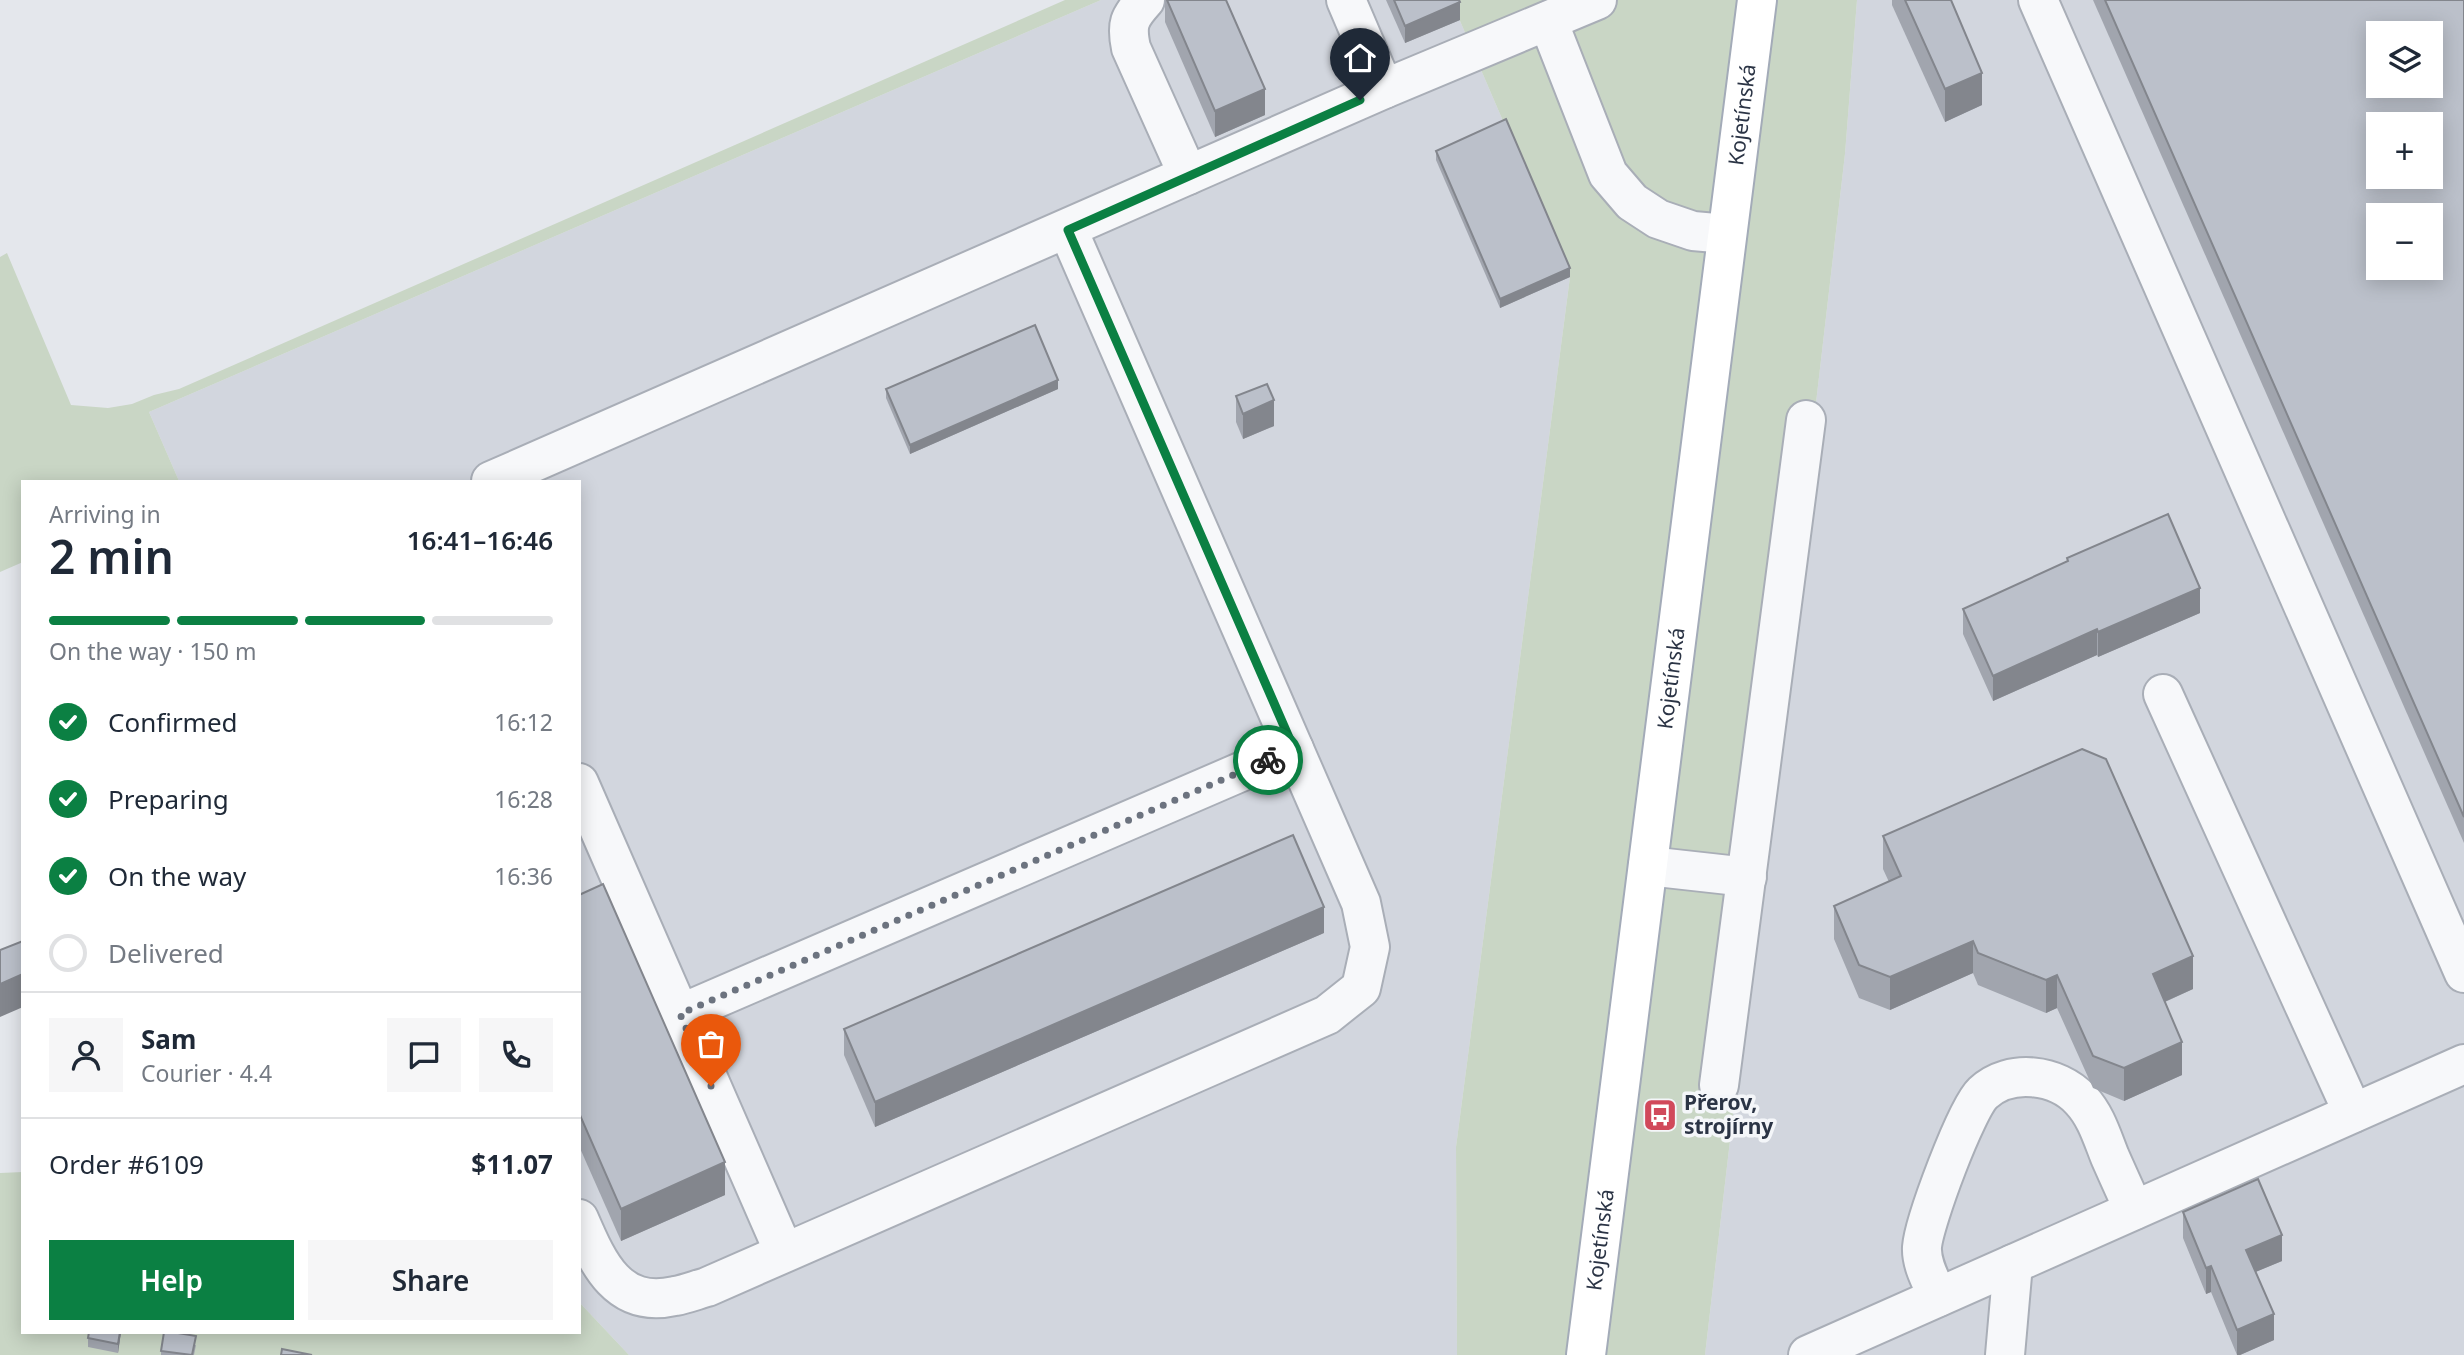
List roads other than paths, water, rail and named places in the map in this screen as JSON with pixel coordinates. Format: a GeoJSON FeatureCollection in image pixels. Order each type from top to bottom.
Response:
{"type":"FeatureCollection","features":[{"type":"Feature","properties":{"kind":"main road","name":"Kojetínská"},"geometry":{"type":"LineString","coordinates":[[1586,1355],[1756,0]]}},
{"type":"Feature","properties":{"kind":"lane"},"geometry":{"type":"LineString","coordinates":[[1145,0],[1132,14],[1127,30],[1131,48],[1188,175]]}},
{"type":"Feature","properties":{"kind":"lane"},"geometry":{"type":"LineString","coordinates":[[1346,0],[1384,89]]}},
{"type":"Feature","properties":{"kind":"lane"},"geometry":{"type":"LineString","coordinates":[[493,480],[1384,89],[1597,0]]}},
{"type":"Feature","properties":{"kind":"lane"},"geometry":{"type":"LineString","coordinates":[[2038,0],[2464,973]]}},
{"type":"Feature","properties":{"kind":"lane"},"geometry":{"type":"LineString","coordinates":[[1548,21],[1608,174],[1632,202],[1658,219],[1693,230],[1727,234]]}},
{"type":"Feature","properties":{"kind":"lane"},"geometry":{"type":"LineString","coordinates":[[581,1223],[596,1256],[619,1287],[646,1297],[673,1297],[707,1287],[1328,1014],[1361,988],[1370,947],[1361,903],[1068,230]]}},
{"type":"Feature","properties":{"kind":"lane"},"geometry":{"type":"LineString","coordinates":[[1719,1085],[1806,420]]}},
{"type":"Feature","properties":{"kind":"lane"},"geometry":{"type":"LineString","coordinates":[[2163,694],[2353,1114]]}},
{"type":"Feature","properties":{"kind":"lane"},"geometry":{"type":"LineString","coordinates":[[680,1014],[1294,749]]}},
{"type":"Feature","properties":{"kind":"lane"},"geometry":{"type":"LineString","coordinates":[[581,788],[784,1252]]}},
{"type":"Feature","properties":{"kind":"lane"},"geometry":{"type":"LineString","coordinates":[[1648,866],[1747,877]]}},
{"type":"Feature","properties":{"kind":"lane"},"geometry":{"type":"LineString","coordinates":[[1808,1355],[2464,1064]]}},
{"type":"Feature","properties":{"kind":"lane"},"geometry":{"type":"LineString","coordinates":[[1938,1297],[1923,1259],[1925,1228],[1966,1120],[1984,1093],[1998,1084],[2015,1077],[2028,1076],[2063,1087],[2079,1098],[2098,1127],[2134,1210]]}},
{"type":"Feature","properties":{"kind":"lane"},"geometry":{"type":"LineString","coordinates":[[2005,1355],[2013,1264]]}},
{"type":"Feature","properties":{"kind":"place","name":"Přerov, strojírny"},"geometry":{"type":"Point","coordinates":[1660,1115]}}]}
